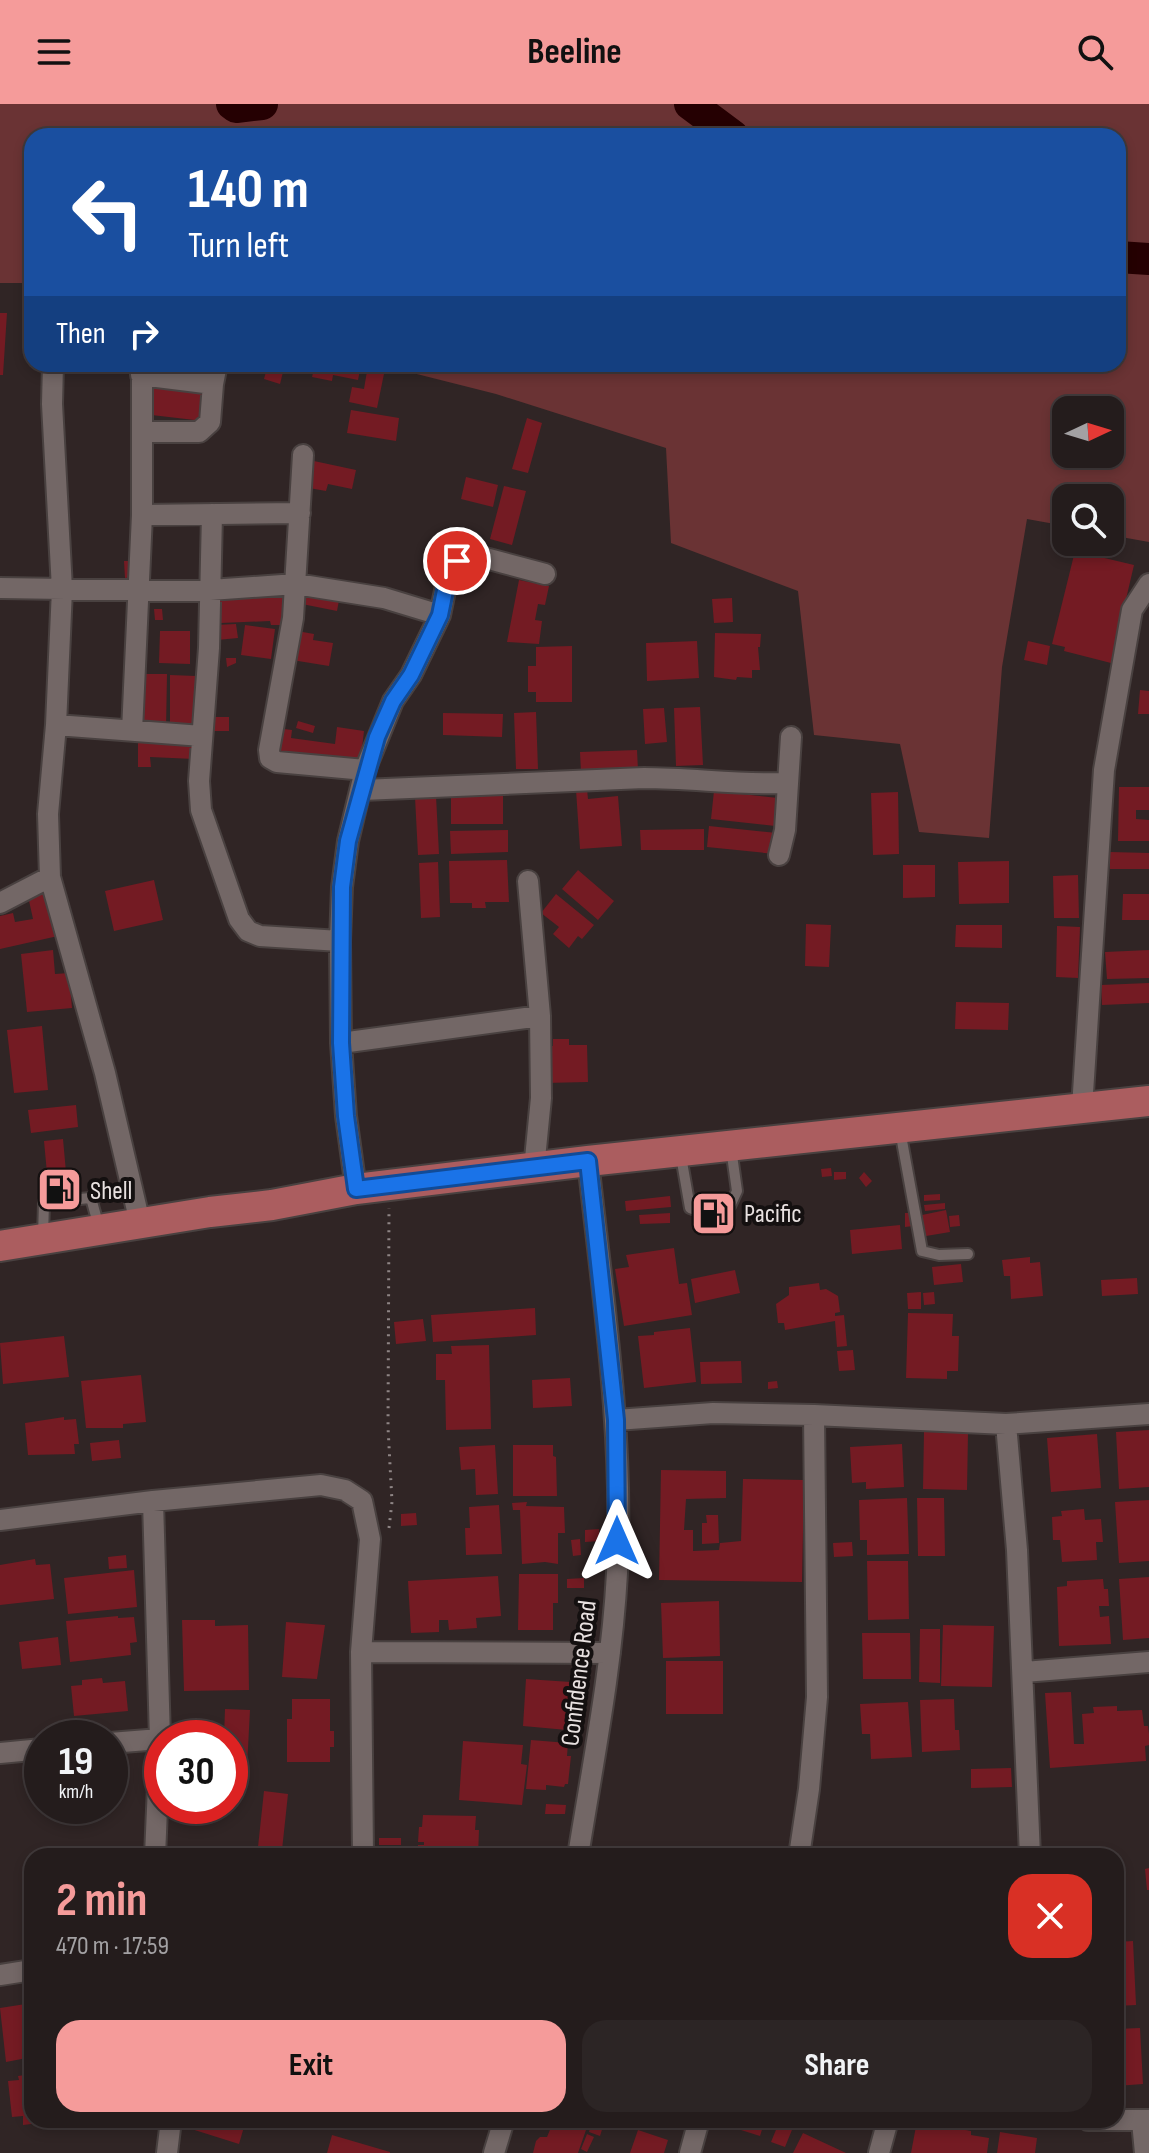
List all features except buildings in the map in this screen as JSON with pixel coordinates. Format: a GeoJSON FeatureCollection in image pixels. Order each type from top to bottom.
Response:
{"type":"FeatureCollection","features":[{"type":"Feature","properties":{"kind":"main road"},"geometry":{"type":"LineString","coordinates":[[0,1246],[272,1205],[356,1189],[1149,1101]]}},
{"type":"Feature","properties":{"kind":"street"},"geometry":{"type":"LineString","coordinates":[[53,372],[62,589],[56,725],[48,814],[50,877],[105,1073],[140,1223]]}},
{"type":"Feature","properties":{"kind":"street"},"geometry":{"type":"LineString","coordinates":[[132,731],[140,591],[142,372]]}},
{"type":"Feature","properties":{"kind":"street"},"geometry":{"type":"LineString","coordinates":[[143,432],[199,432],[210,422],[215,374],[186,372]]}},
{"type":"Feature","properties":{"kind":"street"},"geometry":{"type":"LineString","coordinates":[[303,455],[296,584],[270,758],[364,780],[689,778],[754,784],[788,783]]}},
{"type":"Feature","properties":{"kind":"street"},"geometry":{"type":"LineString","coordinates":[[142,515],[300,513]]}},
{"type":"Feature","properties":{"kind":"street"},"geometry":{"type":"LineString","coordinates":[[212,514],[211,588],[199,781],[201,810],[239,919],[248,931],[260,936],[340,941]]}},
{"type":"Feature","properties":{"kind":"street"},"geometry":{"type":"LineString","coordinates":[[356,1189],[346,1116],[341,1043],[340,941],[348,841],[364,780],[393,701],[411,675],[440,615],[448,576],[457,561],[474,555],[545,574]]}},
{"type":"Feature","properties":{"kind":"street"},"geometry":{"type":"LineString","coordinates":[[0,588],[140,591],[296,584],[384,598],[440,615]]}},
{"type":"Feature","properties":{"kind":"street"},"geometry":{"type":"LineString","coordinates":[[1082,1108],[1104,770],[1132,610],[1149,584]]}},
{"type":"Feature","properties":{"kind":"street"},"geometry":{"type":"LineString","coordinates":[[56,725],[202,736]]}},
{"type":"Feature","properties":{"kind":"street"},"geometry":{"type":"LineString","coordinates":[[779,855],[785,830],[791,737]]}},
{"type":"Feature","properties":{"kind":"street"},"geometry":{"type":"LineString","coordinates":[[0,903],[50,877]]}},
{"type":"Feature","properties":{"kind":"street"},"geometry":{"type":"LineString","coordinates":[[528,881],[540,1016],[541,1098],[534,1169]]}},
{"type":"Feature","properties":{"kind":"street"},"geometry":{"type":"LineString","coordinates":[[341,1043],[540,1016]]}},
{"type":"Feature","properties":{"kind":"street","name":"Confidence Road"},"geometry":{"type":"LineString","coordinates":[[579,1848],[610,1653],[617,1572],[616,1420],[588,1161]]}},
{"type":"Feature","properties":{"kind":"street"},"geometry":{"type":"LineString","coordinates":[[616,1420],[713,1413],[1006,1424],[1149,1414]]}},
{"type":"Feature","properties":{"kind":"street"},"geometry":{"type":"LineString","coordinates":[[800,1848],[817,1697],[814,1415]]}},
{"type":"Feature","properties":{"kind":"street"},"geometry":{"type":"LineString","coordinates":[[1006,1424],[1024,1672],[1030,1848]]}},
{"type":"Feature","properties":{"kind":"street"},"geometry":{"type":"LineString","coordinates":[[0,1520],[321,1485],[345,1490],[362,1501],[370,1539],[361,1652],[363,1848]]}},
{"type":"Feature","properties":{"kind":"street"},"geometry":{"type":"LineString","coordinates":[[153,1501],[159,1720]]}},
{"type":"Feature","properties":{"kind":"street"},"geometry":{"type":"LineString","coordinates":[[361,1652],[610,1653]]}},
{"type":"Feature","properties":{"kind":"street"},"geometry":{"type":"LineString","coordinates":[[1024,1672],[1149,1662]]}},
{"type":"Feature","properties":{"kind":"street"},"geometry":{"type":"LineString","coordinates":[[0,1753],[24,1751]]}},
{"type":"Feature","properties":{"kind":"street"},"geometry":{"type":"LineString","coordinates":[[155,1848],[156,1824]]}},
{"type":"Feature","properties":{"kind":"street"},"geometry":{"type":"LineString","coordinates":[[0,1975],[24,1971]]}},
{"type":"Feature","properties":{"kind":"street"},"geometry":{"type":"LineString","coordinates":[[1124,2121],[1145,2121],[1145,2153]]}},
{"type":"Feature","properties":{"kind":"street"},"geometry":{"type":"LineString","coordinates":[[167,2153],[170,2128]]}},
{"type":"Feature","properties":{"kind":"street"},"geometry":{"type":"LineString","coordinates":[[494,2153],[502,2128]]}},
{"type":"Feature","properties":{"kind":"street"},"geometry":{"type":"LineString","coordinates":[[690,2153],[697,2128]]}},
{"type":"Feature","properties":{"kind":"street"},"geometry":{"type":"LineString","coordinates":[[879,2153],[886,2128]]}},
{"type":"Feature","properties":{"kind":"lane"},"geometry":{"type":"LineString","coordinates":[[899,1128],[922,1251],[939,1255],[968,1254]]}},
{"type":"Feature","properties":{"kind":"lane"},"geometry":{"type":"LineString","coordinates":[[720,1209],[730,1206],[737,1191],[731,1146]]}},
{"type":"Feature","properties":{"kind":"lane"},"geometry":{"type":"LineString","coordinates":[[680,1151],[687,1200],[690,1208],[698,1211]]}},
{"type":"Feature","properties":{"kind":"path"},"geometry":{"type":"LineString","coordinates":[[370,1539],[389,1532],[392,1502],[388,1427],[388,1186]]}},
{"type":"Feature","properties":{"kind":"shaded area"},"geometry":{"type":"Polygon","coordinates":[[[0,104],[1149,104],[1149,542],[1124,538],[1124,484],[1052,484],[1052,523],[1027,519],[1002,667],[989,838],[919,832],[900,744],[814,735],[798,591],[671,543],[666,448],[496,394],[409,372],[1126,372],[1126,128],[24,128],[24,283],[0,283],[0,104]]]}},
{"type":"Feature","properties":{"kind":"waterway"},"geometry":{"type":"LineString","coordinates":[[232,104],[236,107],[262,104]]}},
{"type":"Feature","properties":{"kind":"waterway"},"geometry":{"type":"LineString","coordinates":[[690,104],[722,128]]}},
{"type":"Feature","properties":{"kind":"waterway"},"geometry":{"type":"LineString","coordinates":[[1126,258],[1149,259]]}},
{"type":"Feature","properties":{"kind":"place","name":"Shell"},"geometry":{"type":"Point","coordinates":[59,1190]}},
{"type":"Feature","properties":{"kind":"place","name":"Pacific"},"geometry":{"type":"Point","coordinates":[713,1213]}},
{"type":"Feature","properties":{"kind":"route"},"geometry":{"type":"LineString","coordinates":[[457,561],[448,576],[440,615],[377,737],[365,770],[348,841],[340,941],[341,1043],[346,1116],[356,1189],[588,1161],[616,1420],[617,1541]]}}]}
